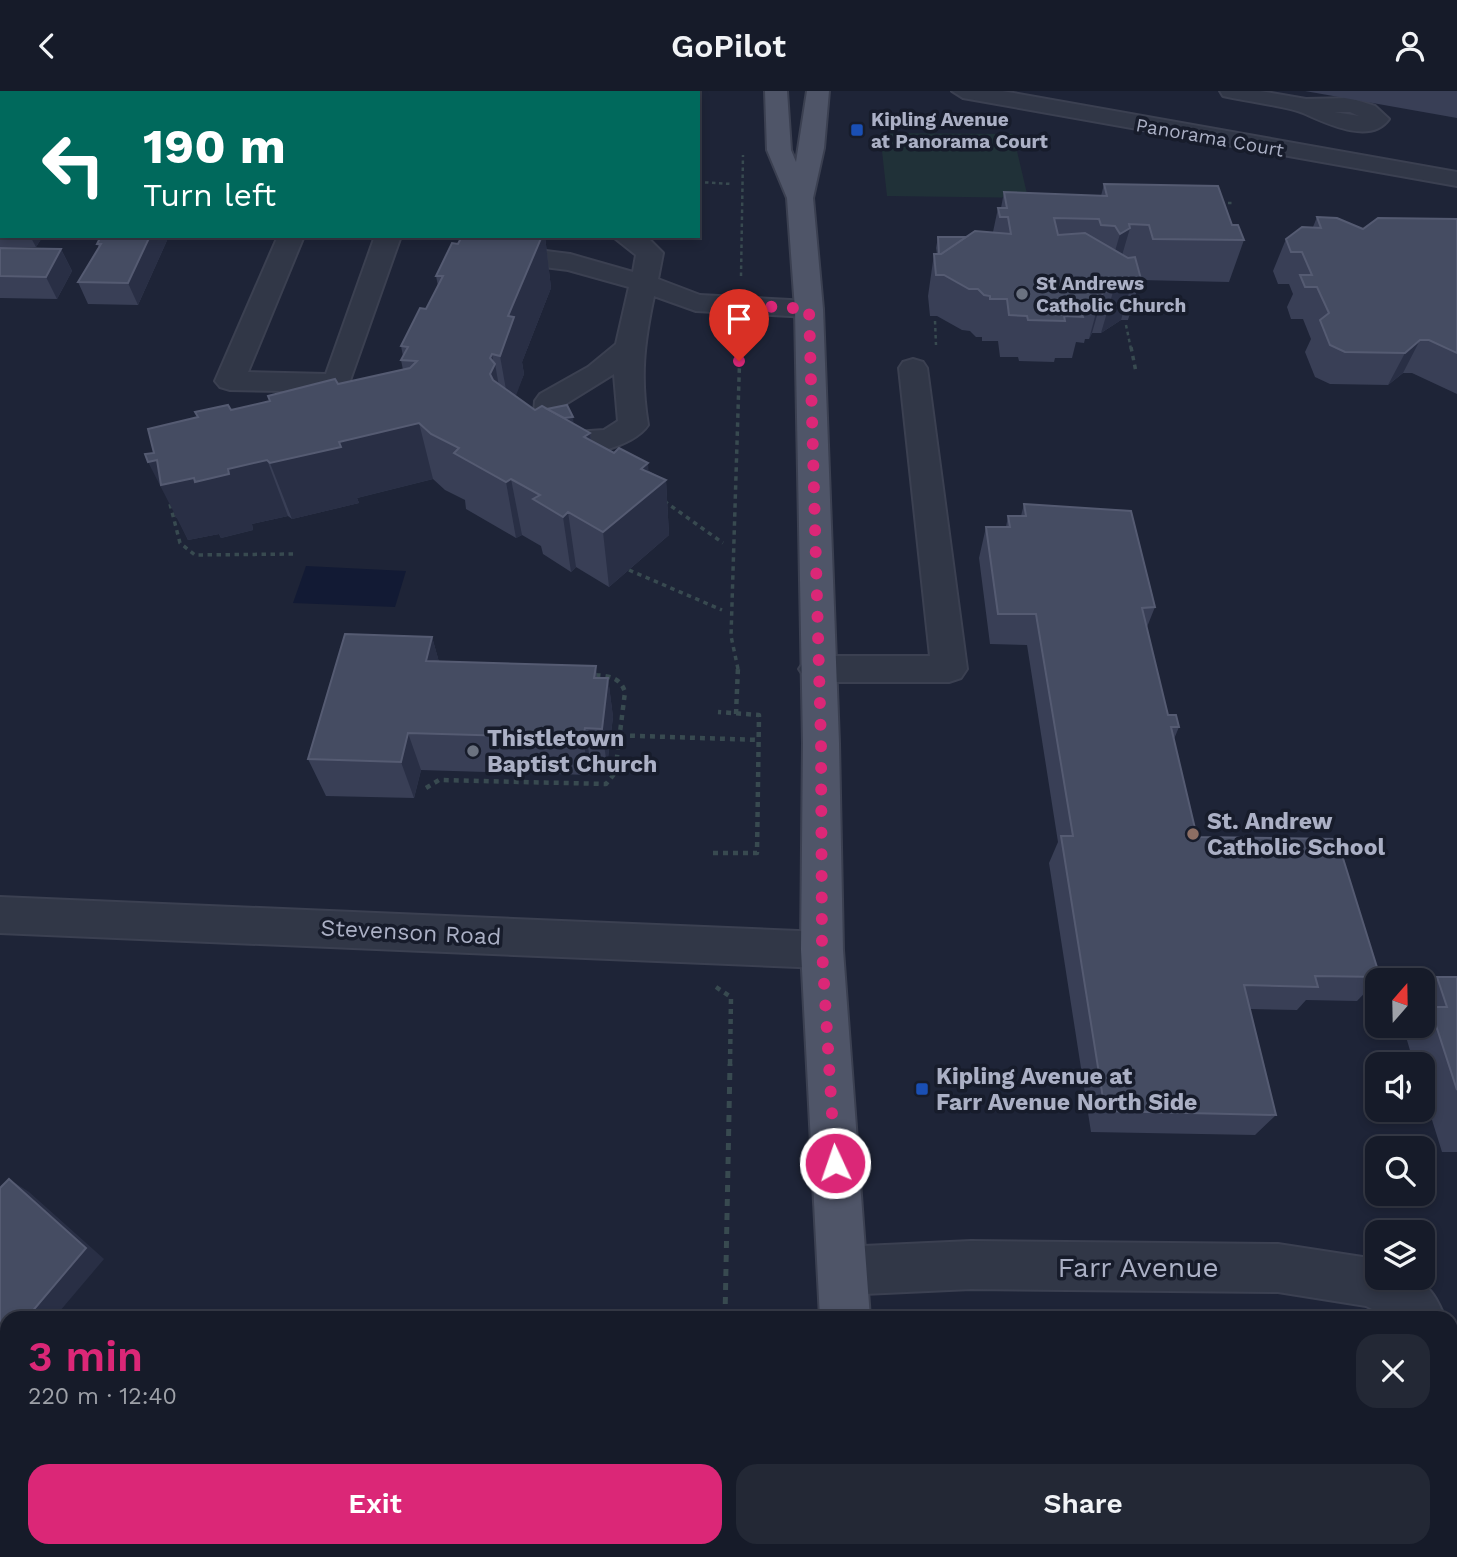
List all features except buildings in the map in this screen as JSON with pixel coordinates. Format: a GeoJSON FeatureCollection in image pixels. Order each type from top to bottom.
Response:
{"type":"FeatureCollection","features":[{"type":"Feature","properties":{"kind":"main road"},"geometry":{"type":"LineString","coordinates":[[776,91],[779,150],[800,198]]}},
{"type":"Feature","properties":{"kind":"main road"},"geometry":{"type":"LineString","coordinates":[[818,91],[812,148],[800,198],[809,309],[822,950],[845,1311]]}},
{"type":"Feature","properties":{"kind":"street","name":"Panorama Court"},"geometry":{"type":"LineString","coordinates":[[963,91],[1457,180]]}},
{"type":"Feature","properties":{"kind":"street"},"geometry":{"type":"LineString","coordinates":[[1235,142],[1240,93],[1308,106]]}},
{"type":"Feature","properties":{"kind":"street"},"geometry":{"type":"LineString","coordinates":[[290,238],[230,381],[337,383],[387,238]]}},
{"type":"Feature","properties":{"kind":"street"},"geometry":{"type":"LineString","coordinates":[[629,347],[650,253],[633,238]]}},
{"type":"Feature","properties":{"kind":"street"},"geometry":{"type":"LineString","coordinates":[[495,252],[570,262],[643,283],[695,303],[809,309]]}},
{"type":"Feature","properties":{"kind":"street"},"geometry":{"type":"LineString","coordinates":[[817,669],[949,669],[925,487],[913,368]]}},
{"type":"Feature","properties":{"kind":"street","name":"Stevenson Road"},"geometry":{"type":"LineString","coordinates":[[0,915],[822,950]]}},
{"type":"Feature","properties":{"kind":"street","name":"Farr Avenue"},"geometry":{"type":"LineString","coordinates":[[842,1271],[971,1265],[1278,1268],[1370,1282],[1407,1300],[1416,1311]]}},
{"type":"Feature","properties":{"kind":"path"},"geometry":{"type":"LineString","coordinates":[[736,714],[738,665],[731,636],[744,145]]}},
{"type":"Feature","properties":{"kind":"path"},"geometry":{"type":"LineString","coordinates":[[700,183],[732,184]]}},
{"type":"Feature","properties":{"kind":"path"},"geometry":{"type":"LineString","coordinates":[[1221,203],[1234,203]]}},
{"type":"Feature","properties":{"kind":"path"},"geometry":{"type":"LineString","coordinates":[[1126,325],[1136,372]]}},
{"type":"Feature","properties":{"kind":"path"},"geometry":{"type":"LineString","coordinates":[[658,496],[723,543]]}},
{"type":"Feature","properties":{"kind":"path"},"geometry":{"type":"LineString","coordinates":[[169,499],[180,543],[195,555],[294,554]]}},
{"type":"Feature","properties":{"kind":"path"},"geometry":{"type":"LineString","coordinates":[[629,570],[722,610]]}},
{"type":"Feature","properties":{"kind":"path"},"geometry":{"type":"LineString","coordinates":[[426,788],[439,780],[589,786],[606,784],[615,773],[625,692],[622,683],[611,676],[584,674]]}},
{"type":"Feature","properties":{"kind":"path"},"geometry":{"type":"LineString","coordinates":[[713,853],[757,853],[760,715],[718,712]]}},
{"type":"Feature","properties":{"kind":"path"},"geometry":{"type":"LineString","coordinates":[[610,735],[759,740]]}},
{"type":"Feature","properties":{"kind":"path"},"geometry":{"type":"LineString","coordinates":[[710,984],[731,997],[725,1311]]}},
{"type":"Feature","properties":{"kind":"shaded area"},"geometry":{"type":"Polygon","coordinates":[[[880,133],[1013,134],[1028,198],[887,196],[880,133]]]}},
{"type":"Feature","properties":{"kind":"water"},"geometry":{"type":"Polygon","coordinates":[[[306,566],[406,571],[395,607],[293,603],[306,566]]]}},
{"type":"Feature","properties":{"kind":"place","name":"Kipling Avenue at Panorama Court"},"geometry":{"type":"Point","coordinates":[857,130]}},
{"type":"Feature","properties":{"kind":"place","name":"St Andrews Catholic Church"},"geometry":{"type":"Point","coordinates":[1022,294]}},
{"type":"Feature","properties":{"kind":"place","name":"Thistletown Baptist Church"},"geometry":{"type":"Point","coordinates":[473,751]}},
{"type":"Feature","properties":{"kind":"place","name":"St. Andrew Catholic School"},"geometry":{"type":"Point","coordinates":[1193,834]}},
{"type":"Feature","properties":{"kind":"place","name":"Kipling Avenue at Farr Avenue North Side"},"geometry":{"type":"Point","coordinates":[922,1089]}},
{"type":"Feature","properties":{"kind":"route"},"geometry":{"type":"LineString","coordinates":[[739,361],[741,305],[809,309],[821,743],[822,950],[835,1163]]}}]}
